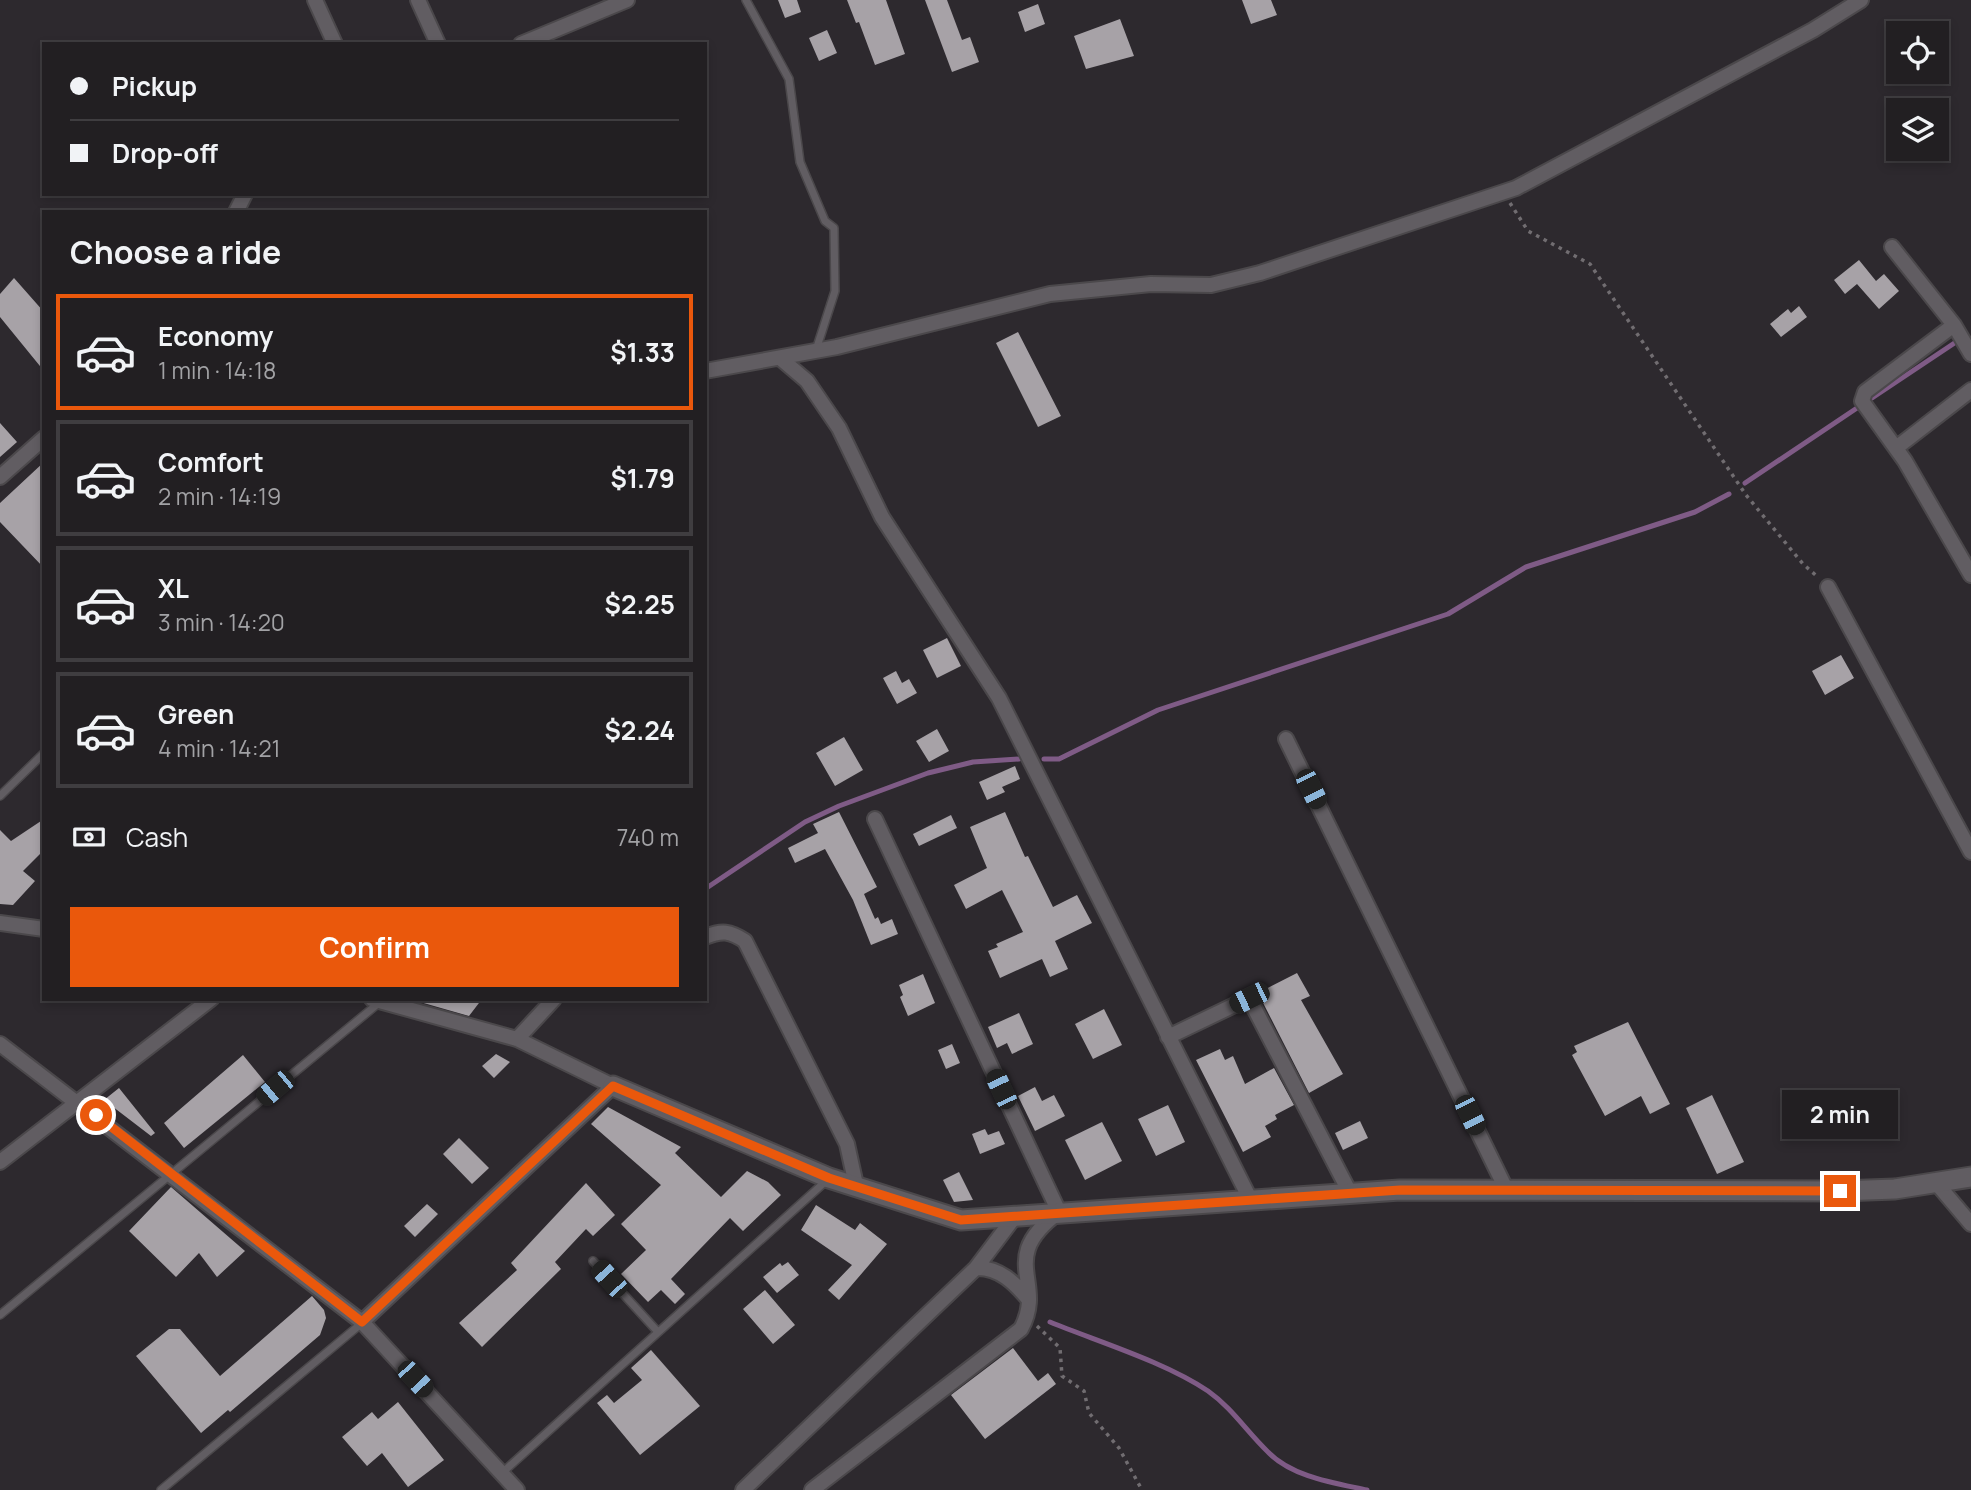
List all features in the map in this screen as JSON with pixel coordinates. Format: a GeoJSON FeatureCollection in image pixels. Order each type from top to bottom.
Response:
{"type":"FeatureCollection","features":[{"type":"Feature","properties":{"kind":"street"},"geometry":{"type":"LineString","coordinates":[[315,0],[334,42]]}},
{"type":"Feature","properties":{"kind":"street"},"geometry":{"type":"LineString","coordinates":[[418,0],[437,42]]}},
{"type":"Feature","properties":{"kind":"street"},"geometry":{"type":"LineString","coordinates":[[525,42],[594,6],[627,0]]}},
{"type":"Feature","properties":{"kind":"street"},"geometry":{"type":"LineString","coordinates":[[707,370],[816,351],[1050,294],[1151,285],[1211,285],[1260,273],[1504,192],[1813,30],[1861,0]]}},
{"type":"Feature","properties":{"kind":"street"},"geometry":{"type":"LineString","coordinates":[[1892,247],[1954,325],[1971,354]]}},
{"type":"Feature","properties":{"kind":"street"},"geometry":{"type":"LineString","coordinates":[[1954,325],[1865,392],[1862,401],[1896,449],[1971,575]]}},
{"type":"Feature","properties":{"kind":"street"},"geometry":{"type":"LineString","coordinates":[[780,358],[807,381],[839,428],[882,517],[999,698],[1250,1199]]}},
{"type":"Feature","properties":{"kind":"street"},"geometry":{"type":"LineString","coordinates":[[1896,449],[1971,390]]}},
{"type":"Feature","properties":{"kind":"street"},"geometry":{"type":"LineString","coordinates":[[0,477],[42,440]]}},
{"type":"Feature","properties":{"kind":"street"},"geometry":{"type":"LineString","coordinates":[[1828,587],[1971,852]]}},
{"type":"Feature","properties":{"kind":"street"},"geometry":{"type":"LineString","coordinates":[[1286,739],[1507,1191]]}},
{"type":"Feature","properties":{"kind":"street"},"geometry":{"type":"LineString","coordinates":[[875,819],[1059,1212]]}},
{"type":"Feature","properties":{"kind":"street"},"geometry":{"type":"LineString","coordinates":[[0,923],[42,929]]}},
{"type":"Feature","properties":{"kind":"street"},"geometry":{"type":"LineString","coordinates":[[707,936],[718,932],[732,932],[744,941],[847,1144],[856,1185]]}},
{"type":"Feature","properties":{"kind":"street"},"geometry":{"type":"LineString","coordinates":[[1168,1037],[1249,998],[1350,1193]]}},
{"type":"Feature","properties":{"kind":"street"},"geometry":{"type":"LineString","coordinates":[[0,1162],[208,1001]]}},
{"type":"Feature","properties":{"kind":"street"},"geometry":{"type":"LineString","coordinates":[[382,1001],[517,1039],[613,1086],[829,1178],[961,1220],[1350,1193],[1751,1193],[1895,1189],[1938,1185],[1971,1177]]}},
{"type":"Feature","properties":{"kind":"street"},"geometry":{"type":"LineString","coordinates":[[517,1039],[552,1001]]}},
{"type":"Feature","properties":{"kind":"street"},"geometry":{"type":"LineString","coordinates":[[0,1044],[362,1322],[517,1490]]}},
{"type":"Feature","properties":{"kind":"street"},"geometry":{"type":"LineString","coordinates":[[362,1322],[613,1086]]}},
{"type":"Feature","properties":{"kind":"street"},"geometry":{"type":"LineString","coordinates":[[1938,1185],[1971,1224]]}},
{"type":"Feature","properties":{"kind":"street"},"geometry":{"type":"LineString","coordinates":[[812,1490],[1021,1329],[1028,1317],[1030,1301],[1024,1268],[1027,1248],[1040,1226],[1059,1212]]}},
{"type":"Feature","properties":{"kind":"street"},"geometry":{"type":"LineString","coordinates":[[743,1490],[976,1268],[1016,1215]]}},
{"type":"Feature","properties":{"kind":"street"},"geometry":{"type":"LineString","coordinates":[[976,1268],[991,1270],[1009,1279],[1030,1301]]}},
{"type":"Feature","properties":{"kind":"lane"},"geometry":{"type":"LineString","coordinates":[[746,0],[789,79],[800,162],[825,221],[834,228],[835,291],[816,351]]}},
{"type":"Feature","properties":{"kind":"lane"},"geometry":{"type":"LineString","coordinates":[[0,796],[42,755]]}},
{"type":"Feature","properties":{"kind":"lane"},"geometry":{"type":"LineString","coordinates":[[0,1315],[382,1001]]}},
{"type":"Feature","properties":{"kind":"lane"},"geometry":{"type":"LineString","coordinates":[[502,1473],[829,1178]]}},
{"type":"Feature","properties":{"kind":"lane"},"geometry":{"type":"LineString","coordinates":[[593,1261],[658,1332]]}},
{"type":"Feature","properties":{"kind":"lane"},"geometry":{"type":"LineString","coordinates":[[161,1490],[362,1322]]}},
{"type":"Feature","properties":{"kind":"path"},"geometry":{"type":"LineString","coordinates":[[1504,192],[1528,231],[1590,264],[1746,495],[1803,564],[1828,587]]}},
{"type":"Feature","properties":{"kind":"path"},"geometry":{"type":"LineString","coordinates":[[1028,1317],[1060,1348],[1062,1376],[1084,1391],[1089,1413],[1119,1448],[1142,1490]]}},
{"type":"Feature","properties":{"kind":"building"},"geometry":{"type":"Polygon","coordinates":[[[778,0],[797,0],[801,12],[785,18],[778,0]]]}},
{"type":"Feature","properties":{"kind":"building"},"geometry":{"type":"Polygon","coordinates":[[[847,0],[886,0],[905,54],[875,65],[859,22],[856,23],[847,0]]]}},
{"type":"Feature","properties":{"kind":"building"},"geometry":{"type":"Polygon","coordinates":[[[925,0],[947,0],[962,40],[970,37],[979,62],[952,72],[925,0]]]}},
{"type":"Feature","properties":{"kind":"building"},"geometry":{"type":"Polygon","coordinates":[[[1242,0],[1271,0],[1277,15],[1251,24],[1242,0]]]}},
{"type":"Feature","properties":{"kind":"building"},"geometry":{"type":"Polygon","coordinates":[[[1038,4],[1045,24],[1025,32],[1018,12],[1038,4]]]}},
{"type":"Feature","properties":{"kind":"building"},"geometry":{"type":"Polygon","coordinates":[[[1120,19],[1134,56],[1086,69],[1074,36],[1120,19]]]}},
{"type":"Feature","properties":{"kind":"building"},"geometry":{"type":"Polygon","coordinates":[[[827,30],[837,53],[819,61],[809,38],[827,30]]]}},
{"type":"Feature","properties":{"kind":"building"},"geometry":{"type":"Polygon","coordinates":[[[1859,260],[1876,281],[1884,274],[1899,291],[1879,309],[1857,284],[1845,294],[1834,280],[1859,260]]]}},
{"type":"Feature","properties":{"kind":"building"},"geometry":{"type":"Polygon","coordinates":[[[14,278],[42,310],[42,369],[0,317],[0,294],[14,278]]]}},
{"type":"Feature","properties":{"kind":"building"},"geometry":{"type":"Polygon","coordinates":[[[1799,306],[1807,317],[1781,337],[1770,324],[1788,309],[1791,313],[1799,306]]]}},
{"type":"Feature","properties":{"kind":"building"},"geometry":{"type":"Polygon","coordinates":[[[1018,332],[1061,416],[1038,427],[996,343],[1018,332]]]}},
{"type":"Feature","properties":{"kind":"building"},"geometry":{"type":"Polygon","coordinates":[[[0,423],[17,442],[0,457],[0,423]]]}},
{"type":"Feature","properties":{"kind":"building"},"geometry":{"type":"Polygon","coordinates":[[[42,464],[42,566],[0,522],[0,503],[42,464]]]}},
{"type":"Feature","properties":{"kind":"building"},"geometry":{"type":"Polygon","coordinates":[[[947,638],[961,666],[937,678],[923,650],[947,638]]]}},
{"type":"Feature","properties":{"kind":"building"},"geometry":{"type":"Polygon","coordinates":[[[1841,655],[1854,678],[1825,695],[1812,671],[1841,655]]]}},
{"type":"Feature","properties":{"kind":"building"},"geometry":{"type":"Polygon","coordinates":[[[896,671],[902,683],[909,679],[917,693],[897,704],[883,678],[896,671]]]}},
{"type":"Feature","properties":{"kind":"building"},"geometry":{"type":"Polygon","coordinates":[[[937,729],[949,751],[929,762],[916,741],[937,729]]]}},
{"type":"Feature","properties":{"kind":"building"},"geometry":{"type":"Polygon","coordinates":[[[844,737],[863,770],[835,786],[816,753],[844,737]]]}},
{"type":"Feature","properties":{"kind":"building"},"geometry":{"type":"Polygon","coordinates":[[[1015,766],[1020,779],[1002,787],[1005,792],[987,800],[979,782],[1015,766]]]}},
{"type":"Feature","properties":{"kind":"building"},"geometry":{"type":"Polygon","coordinates":[[[839,812],[877,887],[864,894],[875,919],[878,917],[881,924],[892,919],[898,934],[871,945],[853,900],[825,849],[795,863],[788,848],[818,833],[813,824],[839,812]]]}},
{"type":"Feature","properties":{"kind":"building"},"geometry":{"type":"Polygon","coordinates":[[[1005,812],[1025,857],[1028,856],[1053,907],[1077,895],[1092,923],[1055,941],[1068,969],[1050,977],[1042,959],[1000,978],[988,951],[998,947],[996,944],[1023,932],[1002,890],[966,909],[954,885],[987,868],[970,827],[1005,812]]]}},
{"type":"Feature","properties":{"kind":"building"},"geometry":{"type":"Polygon","coordinates":[[[951,815],[957,828],[919,846],[913,834],[951,815]]]}},
{"type":"Feature","properties":{"kind":"building"},"geometry":{"type":"Polygon","coordinates":[[[42,820],[42,852],[23,871],[35,881],[13,905],[0,904],[0,830],[11,841],[42,820]]]}},
{"type":"Feature","properties":{"kind":"building"},"geometry":{"type":"Polygon","coordinates":[[[1297,973],[1310,996],[1301,1000],[1343,1074],[1309,1093],[1258,993],[1297,973]]]}},
{"type":"Feature","properties":{"kind":"building"},"geometry":{"type":"Polygon","coordinates":[[[923,974],[935,1003],[908,1016],[900,997],[903,995],[899,985],[923,974]]]}},
{"type":"Feature","properties":{"kind":"building"},"geometry":{"type":"Polygon","coordinates":[[[420,1001],[480,1001],[469,1016],[420,1001]]]}},
{"type":"Feature","properties":{"kind":"building"},"geometry":{"type":"Polygon","coordinates":[[[1104,1009],[1122,1045],[1093,1059],[1075,1024],[1104,1009]]]}},
{"type":"Feature","properties":{"kind":"building"},"geometry":{"type":"Polygon","coordinates":[[[1019,1013],[1033,1044],[1012,1054],[1007,1043],[997,1048],[988,1027],[1019,1013]]]}},
{"type":"Feature","properties":{"kind":"building"},"geometry":{"type":"Polygon","coordinates":[[[1628,1022],[1670,1104],[1650,1114],[1641,1096],[1605,1116],[1572,1055],[1577,1052],[1574,1046],[1628,1022]]]}},
{"type":"Feature","properties":{"kind":"building"},"geometry":{"type":"Polygon","coordinates":[[[952,1044],[960,1063],[946,1069],[938,1050],[952,1044]]]}},
{"type":"Feature","properties":{"kind":"building"},"geometry":{"type":"Polygon","coordinates":[[[1220,1049],[1225,1060],[1233,1056],[1245,1084],[1274,1068],[1294,1105],[1275,1115],[1277,1119],[1265,1126],[1271,1137],[1243,1152],[1196,1060],[1220,1049]]]}},
{"type":"Feature","properties":{"kind":"building"},"geometry":{"type":"Polygon","coordinates":[[[496,1054],[510,1062],[494,1078],[482,1066],[496,1054]]]}},
{"type":"Feature","properties":{"kind":"building"},"geometry":{"type":"Polygon","coordinates":[[[243,1055],[265,1082],[184,1148],[164,1123],[243,1055]]]}},
{"type":"Feature","properties":{"kind":"building"},"geometry":{"type":"Polygon","coordinates":[[[1035,1087],[1042,1101],[1054,1095],[1065,1116],[1035,1131],[1018,1096],[1035,1087]]]}},
{"type":"Feature","properties":{"kind":"building"},"geometry":{"type":"Polygon","coordinates":[[[119,1088],[155,1133],[151,1136],[104,1100],[119,1088]]]}},
{"type":"Feature","properties":{"kind":"building"},"geometry":{"type":"Polygon","coordinates":[[[1712,1095],[1744,1162],[1717,1174],[1686,1108],[1712,1095]]]}},
{"type":"Feature","properties":{"kind":"building"},"geometry":{"type":"Polygon","coordinates":[[[1168,1105],[1185,1142],[1156,1156],[1138,1119],[1168,1105]]]}},
{"type":"Feature","properties":{"kind":"building"},"geometry":{"type":"Polygon","coordinates":[[[608,1107],[681,1147],[675,1153],[721,1197],[747,1171],[768,1182],[781,1195],[743,1231],[730,1218],[671,1279],[685,1294],[675,1304],[661,1290],[648,1302],[621,1274],[646,1250],[621,1224],[661,1185],[591,1124],[608,1107]]]}},
{"type":"Feature","properties":{"kind":"building"},"geometry":{"type":"Polygon","coordinates":[[[1360,1121],[1368,1138],[1343,1150],[1335,1133],[1360,1121]]]}},
{"type":"Feature","properties":{"kind":"building"},"geometry":{"type":"Polygon","coordinates":[[[1102,1122],[1122,1161],[1085,1180],[1065,1140],[1102,1122]]]}},
{"type":"Feature","properties":{"kind":"building"},"geometry":{"type":"Polygon","coordinates":[[[985,1129],[988,1135],[999,1131],[1005,1144],[980,1154],[972,1134],[985,1129]]]}},
{"type":"Feature","properties":{"kind":"building"},"geometry":{"type":"Polygon","coordinates":[[[459,1138],[489,1168],[472,1184],[443,1154],[459,1138]]]}},
{"type":"Feature","properties":{"kind":"building"},"geometry":{"type":"Polygon","coordinates":[[[959,1172],[973,1200],[954,1202],[943,1180],[959,1172]]]}},
{"type":"Feature","properties":{"kind":"building"},"geometry":{"type":"Polygon","coordinates":[[[586,1183],[615,1215],[593,1236],[586,1229],[555,1262],[561,1269],[482,1347],[459,1323],[517,1270],[511,1263],[586,1183]]]}},
{"type":"Feature","properties":{"kind":"building"},"geometry":{"type":"Polygon","coordinates":[[[171,1187],[245,1251],[217,1277],[199,1253],[176,1277],[129,1231],[171,1187]]]}},
{"type":"Feature","properties":{"kind":"building"},"geometry":{"type":"Polygon","coordinates":[[[427,1204],[438,1214],[415,1237],[404,1226],[427,1204]]]}},
{"type":"Feature","properties":{"kind":"building"},"geometry":{"type":"Polygon","coordinates":[[[816,1205],[855,1230],[860,1223],[887,1244],[839,1300],[828,1290],[852,1265],[801,1230],[816,1205]]]}},
{"type":"Feature","properties":{"kind":"building"},"geometry":{"type":"Polygon","coordinates":[[[788,1262],[799,1275],[777,1293],[763,1277],[780,1263],[782,1266],[788,1262]]]}},
{"type":"Feature","properties":{"kind":"building"},"geometry":{"type":"Polygon","coordinates":[[[765,1290],[795,1325],[773,1344],[743,1309],[765,1290]]]}},
{"type":"Feature","properties":{"kind":"building"},"geometry":{"type":"Polygon","coordinates":[[[312,1296],[324,1310],[326,1318],[320,1335],[230,1412],[228,1410],[201,1433],[136,1356],[169,1329],[180,1329],[220,1376],[312,1296]]]}},
{"type":"Feature","properties":{"kind":"building"},"geometry":{"type":"Polygon","coordinates":[[[1013,1348],[1038,1381],[1048,1373],[1056,1384],[985,1439],[951,1395],[1013,1348]]]}},
{"type":"Feature","properties":{"kind":"building"},"geometry":{"type":"Polygon","coordinates":[[[651,1350],[700,1406],[640,1455],[597,1403],[607,1395],[614,1403],[642,1380],[631,1368],[651,1350]]]}},
{"type":"Feature","properties":{"kind":"building"},"geometry":{"type":"Polygon","coordinates":[[[398,1402],[444,1460],[408,1487],[382,1453],[367,1466],[342,1437],[372,1412],[378,1419],[398,1402]]]}},
{"type":"Feature","properties":{"kind":"waterway"},"geometry":{"type":"LineString","coordinates":[[1872,398],[1956,342]]}},
{"type":"Feature","properties":{"kind":"waterway"},"geometry":{"type":"LineString","coordinates":[[1745,483],[1857,408]]}},
{"type":"Feature","properties":{"kind":"waterway"},"geometry":{"type":"LineString","coordinates":[[1044,759],[1059,759],[1158,710],[1448,614],[1526,567],[1695,512],[1729,494]]}},
{"type":"Feature","properties":{"kind":"waterway"},"geometry":{"type":"LineString","coordinates":[[707,888],[805,822],[839,806],[928,773],[973,762],[1019,759]]}},
{"type":"Feature","properties":{"kind":"waterway"},"geometry":{"type":"LineString","coordinates":[[1050,1322],[1152,1362],[1208,1391],[1232,1412],[1268,1452],[1289,1468],[1314,1478],[1367,1490]]}},
{"type":"Feature","properties":{"kind":"route"},"geometry":{"type":"LineString","coordinates":[[96,1115],[362,1322],[613,1086],[829,1178],[961,1220],[1400,1190],[1751,1193],[1840,1191]]}}]}
